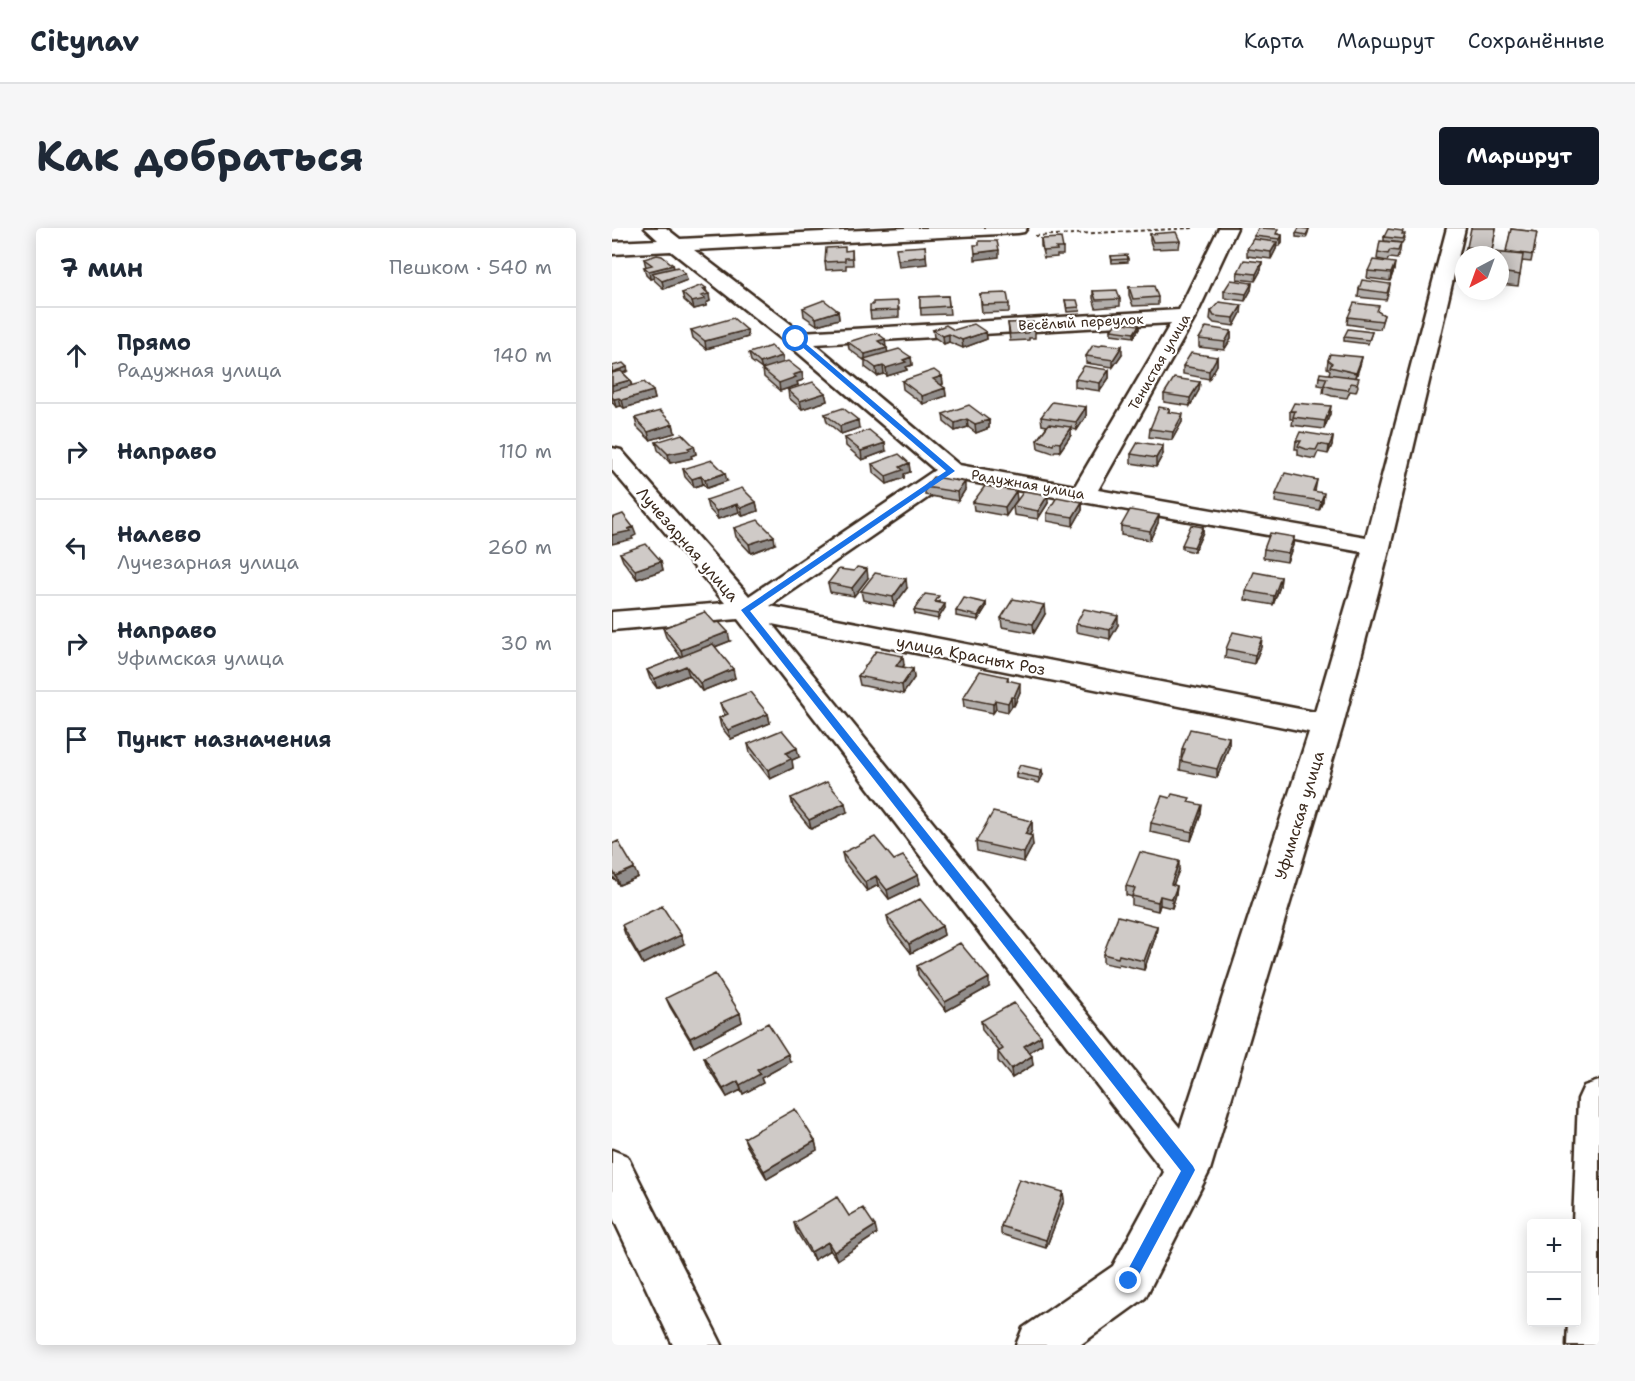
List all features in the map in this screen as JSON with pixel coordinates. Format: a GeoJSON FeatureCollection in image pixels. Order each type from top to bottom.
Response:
{"type":"FeatureCollection","features":[{"type":"Feature","properties":{"kind":"street","name":"Радужная улица"},"geometry":{"type":"LineString","coordinates":[[654,228],[796,339],[951,471],[1377,547]]}},
{"type":"Feature","properties":{"kind":"street"},"geometry":{"type":"LineString","coordinates":[[612,248],[1018,228]]}},
{"type":"Feature","properties":{"kind":"street","name":"Тенистая улица"},"geometry":{"type":"LineString","coordinates":[[1083,493],[1186,316],[1228,228]]}},
{"type":"Feature","properties":{"kind":"street","name":"Уфимская улица"},"geometry":{"type":"LineString","coordinates":[[1040,1345],[1129,1281],[1188,1170],[1327,724],[1377,547],[1456,228]]}},
{"type":"Feature","properties":{"kind":"street","name":"Весёлый переулок"},"geometry":{"type":"LineString","coordinates":[[796,339],[1186,316]]}},
{"type":"Feature","properties":{"kind":"street","name":"Лучезарная улица"},"geometry":{"type":"LineString","coordinates":[[612,455],[746,610],[1188,1170]]}},
{"type":"Feature","properties":{"kind":"street"},"geometry":{"type":"LineString","coordinates":[[746,610],[951,471]]}},
{"type":"Feature","properties":{"kind":"street","name":"улица Красных Роз"},"geometry":{"type":"LineString","coordinates":[[612,621],[746,610],[1327,724]]}},
{"type":"Feature","properties":{"kind":"street"},"geometry":{"type":"LineString","coordinates":[[1591,1345],[1599,1100]]}},
{"type":"Feature","properties":{"kind":"street"},"geometry":{"type":"LineString","coordinates":[[612,1170],[698,1345]]}},
{"type":"Feature","properties":{"kind":"building"},"geometry":{"type":"Polygon","coordinates":[[[1259,228],[1278,229],[1276,234],[1282,235],[1280,239],[1254,236],[1259,228]]]}},
{"type":"Feature","properties":{"kind":"building"},"geometry":{"type":"Polygon","coordinates":[[[1299,228],[1309,229],[1306,235],[1296,233],[1299,228]]]}},
{"type":"Feature","properties":{"kind":"building"},"geometry":{"type":"Polygon","coordinates":[[[1471,228],[1496,228],[1493,246],[1467,246],[1471,228]]]}},
{"type":"Feature","properties":{"kind":"building"},"geometry":{"type":"Polygon","coordinates":[[[1388,229],[1403,231],[1402,234],[1405,234],[1403,239],[1384,237],[1388,229]]]}},
{"type":"Feature","properties":{"kind":"building"},"geometry":{"type":"Polygon","coordinates":[[[1511,229],[1537,232],[1533,255],[1509,251],[1507,246],[1511,229]]]}},
{"type":"Feature","properties":{"kind":"building"},"geometry":{"type":"Polygon","coordinates":[[[1176,232],[1180,241],[1153,242],[1150,234],[1176,232]]]}},
{"type":"Feature","properties":{"kind":"building"},"geometry":{"type":"Polygon","coordinates":[[[1061,238],[1063,248],[1043,251],[1041,239],[1061,238]]]}},
{"type":"Feature","properties":{"kind":"building"},"geometry":{"type":"Polygon","coordinates":[[[1253,239],[1277,242],[1271,252],[1247,249],[1253,239]]]}},
{"type":"Feature","properties":{"kind":"building"},"geometry":{"type":"Polygon","coordinates":[[[979,241],[997,241],[999,250],[975,253],[974,245],[979,245],[979,241]]]}},
{"type":"Feature","properties":{"kind":"building"},"geometry":{"type":"Polygon","coordinates":[[[1380,241],[1401,243],[1398,251],[1390,250],[1388,254],[1378,252],[1380,241]]]}},
{"type":"Feature","properties":{"kind":"building"},"geometry":{"type":"Polygon","coordinates":[[[925,246],[926,256],[898,260],[896,248],[925,246]]]}},
{"type":"Feature","properties":{"kind":"building"},"geometry":{"type":"Polygon","coordinates":[[[845,247],[845,251],[852,250],[852,258],[845,258],[845,261],[825,262],[826,248],[845,247]]]}},
{"type":"Feature","properties":{"kind":"building"},"geometry":{"type":"Polygon","coordinates":[[[1509,254],[1523,255],[1520,275],[1509,273],[1509,254]]]}},
{"type":"Feature","properties":{"kind":"building"},"geometry":{"type":"Polygon","coordinates":[[[657,255],[662,256],[673,265],[649,271],[644,267],[652,265],[644,259],[657,255]]]}},
{"type":"Feature","properties":{"kind":"building"},"geometry":{"type":"Polygon","coordinates":[[[1127,255],[1128,259],[1112,260],[1111,256],[1127,255]]]}},
{"type":"Feature","properties":{"kind":"building"},"geometry":{"type":"Polygon","coordinates":[[[1244,260],[1262,262],[1256,274],[1238,272],[1244,260]]]}},
{"type":"Feature","properties":{"kind":"building"},"geometry":{"type":"Polygon","coordinates":[[[1373,260],[1395,263],[1391,273],[1368,271],[1373,260]]]}},
{"type":"Feature","properties":{"kind":"building"},"geometry":{"type":"Polygon","coordinates":[[[678,267],[685,273],[662,281],[652,273],[678,267]]]}},
{"type":"Feature","properties":{"kind":"building"},"geometry":{"type":"Polygon","coordinates":[[[1231,280],[1252,283],[1246,294],[1224,291],[1231,280]]]}},
{"type":"Feature","properties":{"kind":"building"},"geometry":{"type":"Polygon","coordinates":[[[1362,280],[1390,284],[1387,293],[1359,289],[1362,280]]]}},
{"type":"Feature","properties":{"kind":"building"},"geometry":{"type":"Polygon","coordinates":[[[702,285],[709,294],[701,296],[705,299],[692,302],[682,293],[702,285]]]}},
{"type":"Feature","properties":{"kind":"building"},"geometry":{"type":"Polygon","coordinates":[[[1154,286],[1158,297],[1133,299],[1129,287],[1154,286]]]}},
{"type":"Feature","properties":{"kind":"building"},"geometry":{"type":"Polygon","coordinates":[[[1117,290],[1120,299],[1096,300],[1093,291],[1117,290]]]}},
{"type":"Feature","properties":{"kind":"building"},"geometry":{"type":"Polygon","coordinates":[[[1007,293],[1009,304],[982,305],[980,294],[1007,293]]]}},
{"type":"Feature","properties":{"kind":"building"},"geometry":{"type":"Polygon","coordinates":[[[948,296],[949,306],[920,308],[920,297],[948,296]]]}},
{"type":"Feature","properties":{"kind":"building"},"geometry":{"type":"Polygon","coordinates":[[[824,300],[838,311],[816,318],[803,308],[824,300]]]}},
{"type":"Feature","properties":{"kind":"building"},"geometry":{"type":"Polygon","coordinates":[[[1065,300],[1077,300],[1079,307],[1067,308],[1065,300]]]}},
{"type":"Feature","properties":{"kind":"building"},"geometry":{"type":"Polygon","coordinates":[[[898,301],[898,310],[870,311],[870,305],[873,305],[873,302],[898,301]]]}},
{"type":"Feature","properties":{"kind":"building"},"geometry":{"type":"Polygon","coordinates":[[[1219,302],[1242,305],[1234,318],[1214,316],[1211,311],[1219,302]]]}},
{"type":"Feature","properties":{"kind":"building"},"geometry":{"type":"Polygon","coordinates":[[[1354,303],[1379,306],[1377,311],[1384,315],[1382,321],[1348,317],[1354,303]]]}},
{"type":"Feature","properties":{"kind":"building"},"geometry":{"type":"Polygon","coordinates":[[[733,318],[747,330],[705,341],[691,330],[733,318]]]}},
{"type":"Feature","properties":{"kind":"building"},"geometry":{"type":"Polygon","coordinates":[[[1033,322],[1035,330],[1028,330],[1028,333],[1010,334],[1008,323],[1033,322]]]}},
{"type":"Feature","properties":{"kind":"building"},"geometry":{"type":"Polygon","coordinates":[[[1117,322],[1139,325],[1134,333],[1111,330],[1117,322]]]}},
{"type":"Feature","properties":{"kind":"building"},"geometry":{"type":"Polygon","coordinates":[[[974,324],[986,332],[962,340],[949,334],[943,336],[933,330],[946,325],[954,330],[974,324]]]}},
{"type":"Feature","properties":{"kind":"building"},"geometry":{"type":"Polygon","coordinates":[[[1206,327],[1231,331],[1225,342],[1199,339],[1206,327]]]}},
{"type":"Feature","properties":{"kind":"building"},"geometry":{"type":"Polygon","coordinates":[[[1348,329],[1372,332],[1369,340],[1344,337],[1348,329]]]}},
{"type":"Feature","properties":{"kind":"building"},"geometry":{"type":"Polygon","coordinates":[[[877,333],[885,339],[878,341],[887,348],[865,354],[848,342],[877,333]]]}},
{"type":"Feature","properties":{"kind":"building"},"geometry":{"type":"Polygon","coordinates":[[[1093,345],[1122,346],[1113,360],[1086,356],[1093,345]]]}},
{"type":"Feature","properties":{"kind":"building"},"geometry":{"type":"Polygon","coordinates":[[[771,346],[782,356],[760,363],[749,353],[771,346]]]}},
{"type":"Feature","properties":{"kind":"building"},"geometry":{"type":"Polygon","coordinates":[[[899,349],[911,357],[903,360],[906,362],[886,368],[883,366],[876,368],[864,359],[899,349]]]}},
{"type":"Feature","properties":{"kind":"building"},"geometry":{"type":"Polygon","coordinates":[[[1191,353],[1217,357],[1209,371],[1183,366],[1191,353]]]}},
{"type":"Feature","properties":{"kind":"building"},"geometry":{"type":"Polygon","coordinates":[[[1330,354],[1362,357],[1356,373],[1330,367],[1332,363],[1328,360],[1330,354]]]}},
{"type":"Feature","properties":{"kind":"building"},"geometry":{"type":"Polygon","coordinates":[[[788,361],[802,372],[793,375],[796,377],[779,383],[762,369],[788,361]]]}},
{"type":"Feature","properties":{"kind":"building"},"geometry":{"type":"Polygon","coordinates":[[[623,363],[627,367],[612,372],[612,366],[623,363]]]}},
{"type":"Feature","properties":{"kind":"building"},"geometry":{"type":"Polygon","coordinates":[[[1084,366],[1109,370],[1100,383],[1075,379],[1084,366]]]}},
{"type":"Feature","properties":{"kind":"building"},"geometry":{"type":"Polygon","coordinates":[[[934,370],[942,376],[933,379],[945,388],[922,396],[902,381],[934,370]]]}},
{"type":"Feature","properties":{"kind":"building"},"geometry":{"type":"Polygon","coordinates":[[[621,371],[630,380],[612,385],[612,373],[621,371]]]}},
{"type":"Feature","properties":{"kind":"building"},"geometry":{"type":"Polygon","coordinates":[[[1320,373],[1359,378],[1357,384],[1351,383],[1348,390],[1324,385],[1327,378],[1319,377],[1320,373]]]}},
{"type":"Feature","properties":{"kind":"building"},"geometry":{"type":"Polygon","coordinates":[[[1174,378],[1200,382],[1190,398],[1164,394],[1174,378]]]}},
{"type":"Feature","properties":{"kind":"building"},"geometry":{"type":"Polygon","coordinates":[[[644,382],[653,391],[622,400],[612,397],[612,391],[644,382]]]}},
{"type":"Feature","properties":{"kind":"building"},"geometry":{"type":"Polygon","coordinates":[[[813,382],[825,393],[800,401],[788,390],[813,382]]]}},
{"type":"Feature","properties":{"kind":"building"},"geometry":{"type":"Polygon","coordinates":[[[1052,402],[1086,407],[1076,422],[1041,417],[1052,402]]]}},
{"type":"Feature","properties":{"kind":"building"},"geometry":{"type":"Polygon","coordinates":[[[1294,403],[1331,406],[1325,421],[1293,417],[1295,411],[1290,411],[1294,403]]]}},
{"type":"Feature","properties":{"kind":"building"},"geometry":{"type":"Polygon","coordinates":[[[969,405],[989,420],[975,424],[967,419],[955,423],[943,414],[969,405]]]}},
{"type":"Feature","properties":{"kind":"building"},"geometry":{"type":"Polygon","coordinates":[[[1159,407],[1170,409],[1168,412],[1183,414],[1173,432],[1150,429],[1159,407]]]}},
{"type":"Feature","properties":{"kind":"building"},"geometry":{"type":"Polygon","coordinates":[[[843,408],[858,420],[840,426],[825,414],[843,408]]]}},
{"type":"Feature","properties":{"kind":"building"},"geometry":{"type":"Polygon","coordinates":[[[660,411],[673,424],[648,432],[635,418],[660,411]]]}},
{"type":"Feature","properties":{"kind":"building"},"geometry":{"type":"Polygon","coordinates":[[[1049,424],[1071,427],[1060,443],[1054,442],[1053,445],[1037,440],[1049,424]]]}},
{"type":"Feature","properties":{"kind":"building"},"geometry":{"type":"Polygon","coordinates":[[[869,430],[885,443],[861,451],[845,438],[869,430]]]}},
{"type":"Feature","properties":{"kind":"building"},"geometry":{"type":"Polygon","coordinates":[[[1300,432],[1333,437],[1329,446],[1319,444],[1316,450],[1306,449],[1298,446],[1301,441],[1296,441],[1300,432]]]}},
{"type":"Feature","properties":{"kind":"building"},"geometry":{"type":"Polygon","coordinates":[[[682,434],[694,446],[688,448],[690,450],[668,454],[656,442],[682,434]]]}},
{"type":"Feature","properties":{"kind":"building"},"geometry":{"type":"Polygon","coordinates":[[[1138,442],[1163,446],[1156,458],[1131,454],[1138,442]]]}},
{"type":"Feature","properties":{"kind":"building"},"geometry":{"type":"Polygon","coordinates":[[[899,454],[909,463],[900,467],[903,470],[886,476],[872,464],[899,454]]]}},
{"type":"Feature","properties":{"kind":"building"},"geometry":{"type":"Polygon","coordinates":[[[712,460],[725,473],[705,480],[701,476],[692,479],[683,469],[712,460]]]}},
{"type":"Feature","properties":{"kind":"building"},"geometry":{"type":"Polygon","coordinates":[[[1285,473],[1317,480],[1313,491],[1324,493],[1321,501],[1276,494],[1285,473]]]}},
{"type":"Feature","properties":{"kind":"building"},"geometry":{"type":"Polygon","coordinates":[[[933,477],[965,482],[957,492],[925,487],[933,477]]]}},
{"type":"Feature","properties":{"kind":"building"},"geometry":{"type":"Polygon","coordinates":[[[985,486],[1016,491],[1005,507],[973,502],[985,486]]]}},
{"type":"Feature","properties":{"kind":"building"},"geometry":{"type":"Polygon","coordinates":[[[742,488],[756,502],[741,508],[737,504],[716,511],[706,500],[742,488]]]}},
{"type":"Feature","properties":{"kind":"building"},"geometry":{"type":"Polygon","coordinates":[[[1024,491],[1048,495],[1038,511],[1013,506],[1024,491]]]}},
{"type":"Feature","properties":{"kind":"building"},"geometry":{"type":"Polygon","coordinates":[[[1057,497],[1082,502],[1073,517],[1047,513],[1057,497]]]}},
{"type":"Feature","properties":{"kind":"building"},"geometry":{"type":"Polygon","coordinates":[[[1130,510],[1159,515],[1150,531],[1121,526],[1130,510]]]}},
{"type":"Feature","properties":{"kind":"building"},"geometry":{"type":"Polygon","coordinates":[[[623,514],[633,527],[628,529],[630,531],[612,535],[612,518],[623,514]]]}},
{"type":"Feature","properties":{"kind":"building"},"geometry":{"type":"Polygon","coordinates":[[[758,520],[774,536],[749,544],[734,528],[758,520]]]}},
{"type":"Feature","properties":{"kind":"building"},"geometry":{"type":"Polygon","coordinates":[[[1191,525],[1203,527],[1194,547],[1182,545],[1191,525]]]}},
{"type":"Feature","properties":{"kind":"building"},"geometry":{"type":"Polygon","coordinates":[[[1270,533],[1294,537],[1288,553],[1264,549],[1270,533]]]}},
{"type":"Feature","properties":{"kind":"building"},"geometry":{"type":"Polygon","coordinates":[[[646,544],[661,561],[635,570],[620,553],[646,544]]]}},
{"type":"Feature","properties":{"kind":"building"},"geometry":{"type":"Polygon","coordinates":[[[857,567],[867,569],[852,588],[828,583],[839,569],[854,571],[857,567]]]}},
{"type":"Feature","properties":{"kind":"building"},"geometry":{"type":"Polygon","coordinates":[[[1254,572],[1281,577],[1274,596],[1246,591],[1254,572]]]}},
{"type":"Feature","properties":{"kind":"building"},"geometry":{"type":"Polygon","coordinates":[[[875,573],[906,579],[893,597],[861,591],[875,573]]]}},
{"type":"Feature","properties":{"kind":"building"},"geometry":{"type":"Polygon","coordinates":[[[925,594],[939,596],[935,602],[945,604],[938,614],[914,610],[925,594]]]}},
{"type":"Feature","properties":{"kind":"building"},"geometry":{"type":"Polygon","coordinates":[[[964,598],[986,603],[978,616],[956,611],[964,598]]]}},
{"type":"Feature","properties":{"kind":"building"},"geometry":{"type":"Polygon","coordinates":[[[1013,599],[1044,605],[1033,624],[1001,618],[1013,599]]]}},
{"type":"Feature","properties":{"kind":"building"},"geometry":{"type":"Polygon","coordinates":[[[1084,609],[1118,616],[1110,630],[1076,624],[1084,609]]]}},
{"type":"Feature","properties":{"kind":"building"},"geometry":{"type":"Polygon","coordinates":[[[705,612],[728,632],[681,650],[663,628],[705,612]]]}},
{"type":"Feature","properties":{"kind":"building"},"geometry":{"type":"Polygon","coordinates":[[[1233,632],[1262,638],[1255,655],[1226,649],[1233,632]]]}},
{"type":"Feature","properties":{"kind":"building"},"geometry":{"type":"Polygon","coordinates":[[[713,644],[733,669],[700,683],[686,666],[654,679],[647,670],[713,644]]]}},
{"type":"Feature","properties":{"kind":"building"},"geometry":{"type":"Polygon","coordinates":[[[876,651],[903,656],[896,666],[913,669],[902,685],[858,676],[876,651]]]}},
{"type":"Feature","properties":{"kind":"building"},"geometry":{"type":"Polygon","coordinates":[[[980,671],[1008,677],[1007,680],[1020,683],[1014,697],[1011,697],[1008,703],[995,700],[993,704],[963,698],[980,671]]]}},
{"type":"Feature","properties":{"kind":"building"},"geometry":{"type":"Polygon","coordinates":[[[750,692],[768,714],[728,730],[719,718],[728,714],[720,703],[750,692]]]}},
{"type":"Feature","properties":{"kind":"building"},"geometry":{"type":"Polygon","coordinates":[[[1190,729],[1229,737],[1217,769],[1181,761],[1185,749],[1182,749],[1190,729]]]}},
{"type":"Feature","properties":{"kind":"building"},"geometry":{"type":"Polygon","coordinates":[[[782,730],[797,748],[786,753],[791,759],[768,770],[748,744],[782,730]]]}},
{"type":"Feature","properties":{"kind":"building"},"geometry":{"type":"Polygon","coordinates":[[[1020,765],[1042,770],[1039,778],[1016,773],[1020,765]]]}},
{"type":"Feature","properties":{"kind":"building"},"geometry":{"type":"Polygon","coordinates":[[[827,782],[845,803],[809,820],[791,798],[827,782]]]}},
{"type":"Feature","properties":{"kind":"building"},"geometry":{"type":"Polygon","coordinates":[[[1172,794],[1190,798],[1188,802],[1202,805],[1192,832],[1151,823],[1162,796],[1170,798],[1172,794]]]}},
{"type":"Feature","properties":{"kind":"building"},"geometry":{"type":"Polygon","coordinates":[[[993,812],[1032,821],[1025,834],[1032,836],[1024,853],[976,842],[993,812]]]}},
{"type":"Feature","properties":{"kind":"building"},"geometry":{"type":"Polygon","coordinates":[[[875,837],[894,860],[903,856],[918,875],[887,890],[876,876],[865,882],[842,853],[875,837]]]}},
{"type":"Feature","properties":{"kind":"building"},"geometry":{"type":"Polygon","coordinates":[[[618,841],[634,868],[616,876],[612,870],[612,844],[618,841]]]}},
{"type":"Feature","properties":{"kind":"building"},"geometry":{"type":"Polygon","coordinates":[[[1140,852],[1179,861],[1171,884],[1177,886],[1172,899],[1160,896],[1158,902],[1132,896],[1135,888],[1126,886],[1140,852]]]}},
{"type":"Feature","properties":{"kind":"building"},"geometry":{"type":"Polygon","coordinates":[[[920,899],[942,926],[909,944],[887,916],[920,899]]]}},
{"type":"Feature","properties":{"kind":"building"},"geometry":{"type":"Polygon","coordinates":[[[662,906],[681,935],[639,955],[622,925],[662,906]]]}},
{"type":"Feature","properties":{"kind":"building"},"geometry":{"type":"Polygon","coordinates":[[[1118,916],[1157,926],[1144,961],[1103,954],[1118,916]]]}},
{"type":"Feature","properties":{"kind":"building"},"geometry":{"type":"Polygon","coordinates":[[[960,943],[989,978],[945,1002],[917,966],[960,943]]]}},
{"type":"Feature","properties":{"kind":"building"},"geometry":{"type":"Polygon","coordinates":[[[715,974],[740,1013],[690,1038],[666,998],[715,974]]]}},
{"type":"Feature","properties":{"kind":"building"},"geometry":{"type":"Polygon","coordinates":[[[1014,1003],[1041,1036],[1024,1046],[1032,1056],[1011,1069],[998,1052],[1003,1049],[981,1021],[1014,1003]]]}},
{"type":"Feature","properties":{"kind":"building"},"geometry":{"type":"Polygon","coordinates":[[[768,1023],[788,1054],[757,1070],[760,1074],[740,1085],[738,1081],[723,1089],[704,1057],[768,1023]]]}},
{"type":"Feature","properties":{"kind":"building"},"geometry":{"type":"Polygon","coordinates":[[[795,1109],[815,1141],[764,1171],[744,1138],[795,1109]]]}},
{"type":"Feature","properties":{"kind":"building"},"geometry":{"type":"Polygon","coordinates":[[[1019,1179],[1063,1192],[1046,1240],[1001,1226],[1019,1179]]]}},
{"type":"Feature","properties":{"kind":"building"},"geometry":{"type":"Polygon","coordinates":[[[837,1197],[849,1216],[863,1208],[875,1226],[834,1252],[828,1242],[811,1252],[794,1223],[837,1197]]]}},
{"type":"Feature","properties":{"kind":"route"},"geometry":{"type":"LineString","coordinates":[[796,339],[951,471],[746,610],[1188,1170],[1129,1281]]}}]}
